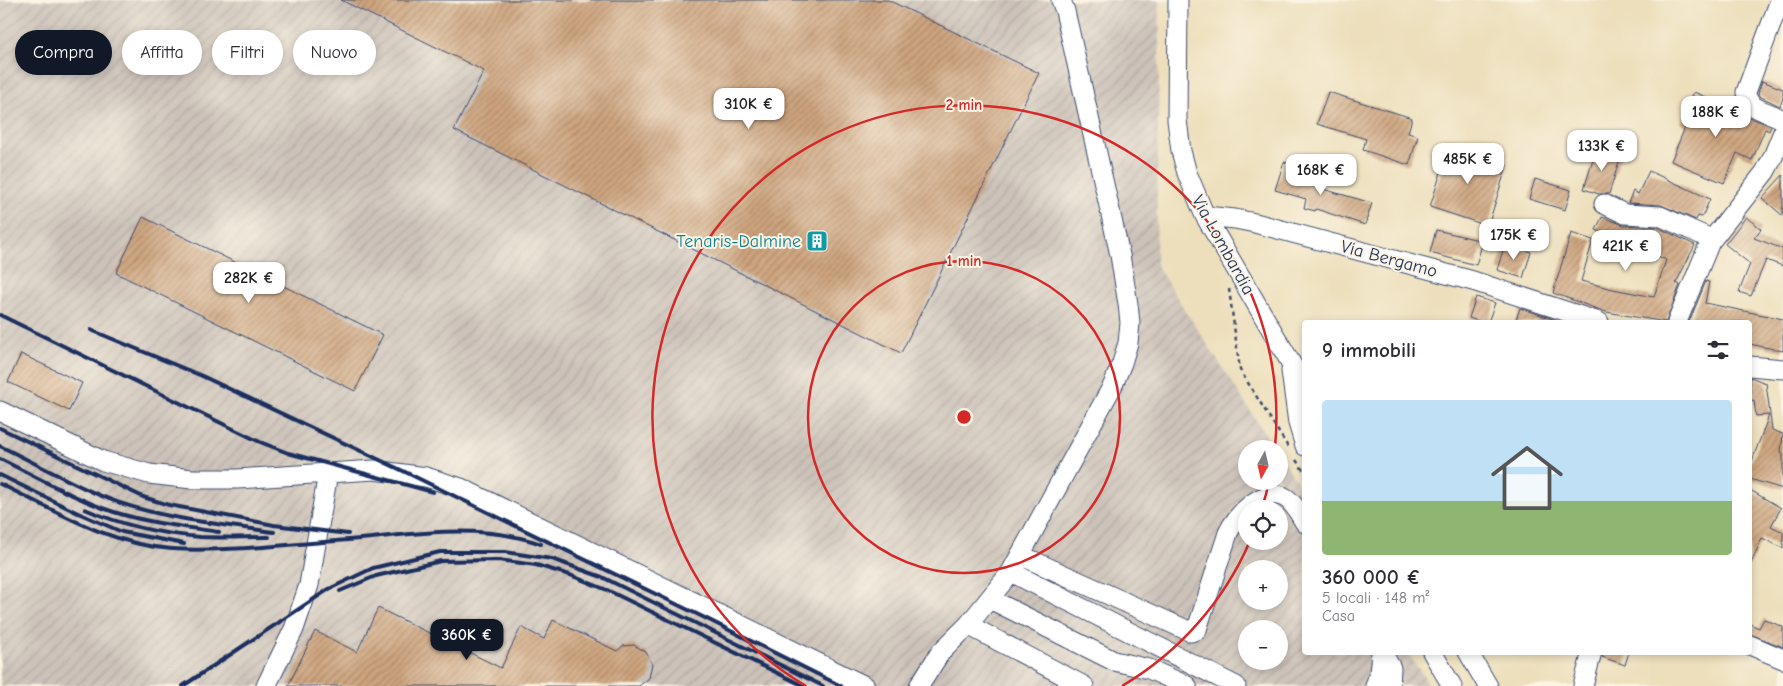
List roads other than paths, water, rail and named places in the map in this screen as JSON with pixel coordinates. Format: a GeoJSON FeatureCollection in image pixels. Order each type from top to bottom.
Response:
{"type":"FeatureCollection","features":[{"type":"Feature","properties":{"kind":"street"},"geometry":{"type":"LineString","coordinates":[[919,686],[940,653],[968,625],[990,599],[1015,564],[1113,385],[1127,349],[1130,330],[1120,255],[1076,56],[1061,0]]}},
{"type":"Feature","properties":{"kind":"street","name":"Via Lombardia"},"geometry":{"type":"LineString","coordinates":[[1178,0],[1177,120],[1179,141],[1187,173],[1205,216],[1302,382]]}},
{"type":"Feature","properties":{"kind":"street"},"geometry":{"type":"LineString","coordinates":[[1780,0],[1746,92],[1748,101],[1753,107],[1783,120]]}},
{"type":"Feature","properties":{"kind":"street"},"geometry":{"type":"LineString","coordinates":[[1678,320],[1711,239],[1779,152],[1783,132]]}},
{"type":"Feature","properties":{"kind":"street"},"geometry":{"type":"LineString","coordinates":[[1604,204],[1625,214],[1660,216],[1711,239]]}},
{"type":"Feature","properties":{"kind":"street","name":"Via Bergamo"},"geometry":{"type":"LineString","coordinates":[[1205,216],[1256,223],[1463,278],[1593,320]]}},
{"type":"Feature","properties":{"kind":"street"},"geometry":{"type":"LineString","coordinates":[[1290,362],[1298,423],[1302,436]]}},
{"type":"Feature","properties":{"kind":"street"},"geometry":{"type":"LineString","coordinates":[[1752,366],[1783,369]]}},
{"type":"Feature","properties":{"kind":"street"},"geometry":{"type":"LineString","coordinates":[[0,411],[103,462],[149,474],[192,479],[374,470],[426,477],[460,488],[864,686]]}},
{"type":"Feature","properties":{"kind":"street"},"geometry":{"type":"LineString","coordinates":[[266,686],[294,629],[309,585],[328,473]]}},
{"type":"Feature","properties":{"kind":"street"},"geometry":{"type":"LineString","coordinates":[[1015,564],[1192,632],[1198,626],[1225,541],[1240,513],[1250,504],[1261,499],[1282,496],[1289,500],[1302,519]]}},
{"type":"Feature","properties":{"kind":"street"},"geometry":{"type":"LineString","coordinates":[[1015,564],[1236,686]]}},
{"type":"Feature","properties":{"kind":"street"},"geometry":{"type":"LineString","coordinates":[[990,599],[1114,661],[1149,669],[1187,686]]}},
{"type":"Feature","properties":{"kind":"street"},"geometry":{"type":"LineString","coordinates":[[968,625],[1084,686]]}},
{"type":"Feature","properties":{"kind":"street"},"geometry":{"type":"LineString","coordinates":[[1752,646],[1783,659]]}},
{"type":"Feature","properties":{"kind":"street"},"geometry":{"type":"LineString","coordinates":[[1375,686],[1379,674],[1381,655]]}},
{"type":"Feature","properties":{"kind":"street"},"geometry":{"type":"LineString","coordinates":[[1383,655],[1391,668],[1390,686]]}},
{"type":"Feature","properties":{"kind":"street"},"geometry":{"type":"LineString","coordinates":[[1434,655],[1452,686]]}},
{"type":"Feature","properties":{"kind":"street"},"geometry":{"type":"LineString","coordinates":[[1470,655],[1488,686]]}},
{"type":"Feature","properties":{"kind":"street"},"geometry":{"type":"LineString","coordinates":[[1583,686],[1591,655]]}},
{"type":"Feature","properties":{"kind":"railway"},"geometry":{"type":"LineString","coordinates":[[0,315],[260,442],[288,453],[433,492]]}},
{"type":"Feature","properties":{"kind":"railway"},"geometry":{"type":"LineString","coordinates":[[91,330],[202,376],[399,469],[841,686]]}},
{"type":"Feature","properties":{"kind":"railway"},"geometry":{"type":"LineString","coordinates":[[0,428],[143,497],[169,505],[274,525],[348,534]]}},
{"type":"Feature","properties":{"kind":"railway"},"geometry":{"type":"LineString","coordinates":[[0,446],[86,489],[120,503],[163,515],[274,532]]}},
{"type":"Feature","properties":{"kind":"railway"},"geometry":{"type":"LineString","coordinates":[[0,459],[99,507],[153,522],[219,532]]}},
{"type":"Feature","properties":{"kind":"railway"},"geometry":{"type":"LineString","coordinates":[[0,475],[122,532],[184,544]]}},
{"type":"Feature","properties":{"kind":"railway"},"geometry":{"type":"LineString","coordinates":[[0,484],[105,534],[149,546],[172,549],[240,548],[436,532],[500,534],[541,544]]}},
{"type":"Feature","properties":{"kind":"railway"},"geometry":{"type":"LineString","coordinates":[[85,509],[127,524],[171,534],[200,537],[269,537]]}},
{"type":"Feature","properties":{"kind":"railway"},"geometry":{"type":"LineString","coordinates":[[183,686],[329,589],[373,568],[440,552],[505,552],[552,559],[602,577],[823,686]]}},
{"type":"Feature","properties":{"kind":"railway"},"geometry":{"type":"LineString","coordinates":[[340,591],[376,576],[441,561],[498,560],[536,565],[570,575],[607,590],[804,686]]}},
{"type":"Feature","properties":{"kind":"place","name":"Tenaris-Dalmine"},"geometry":{"type":"Point","coordinates":[817,241]}}]}
